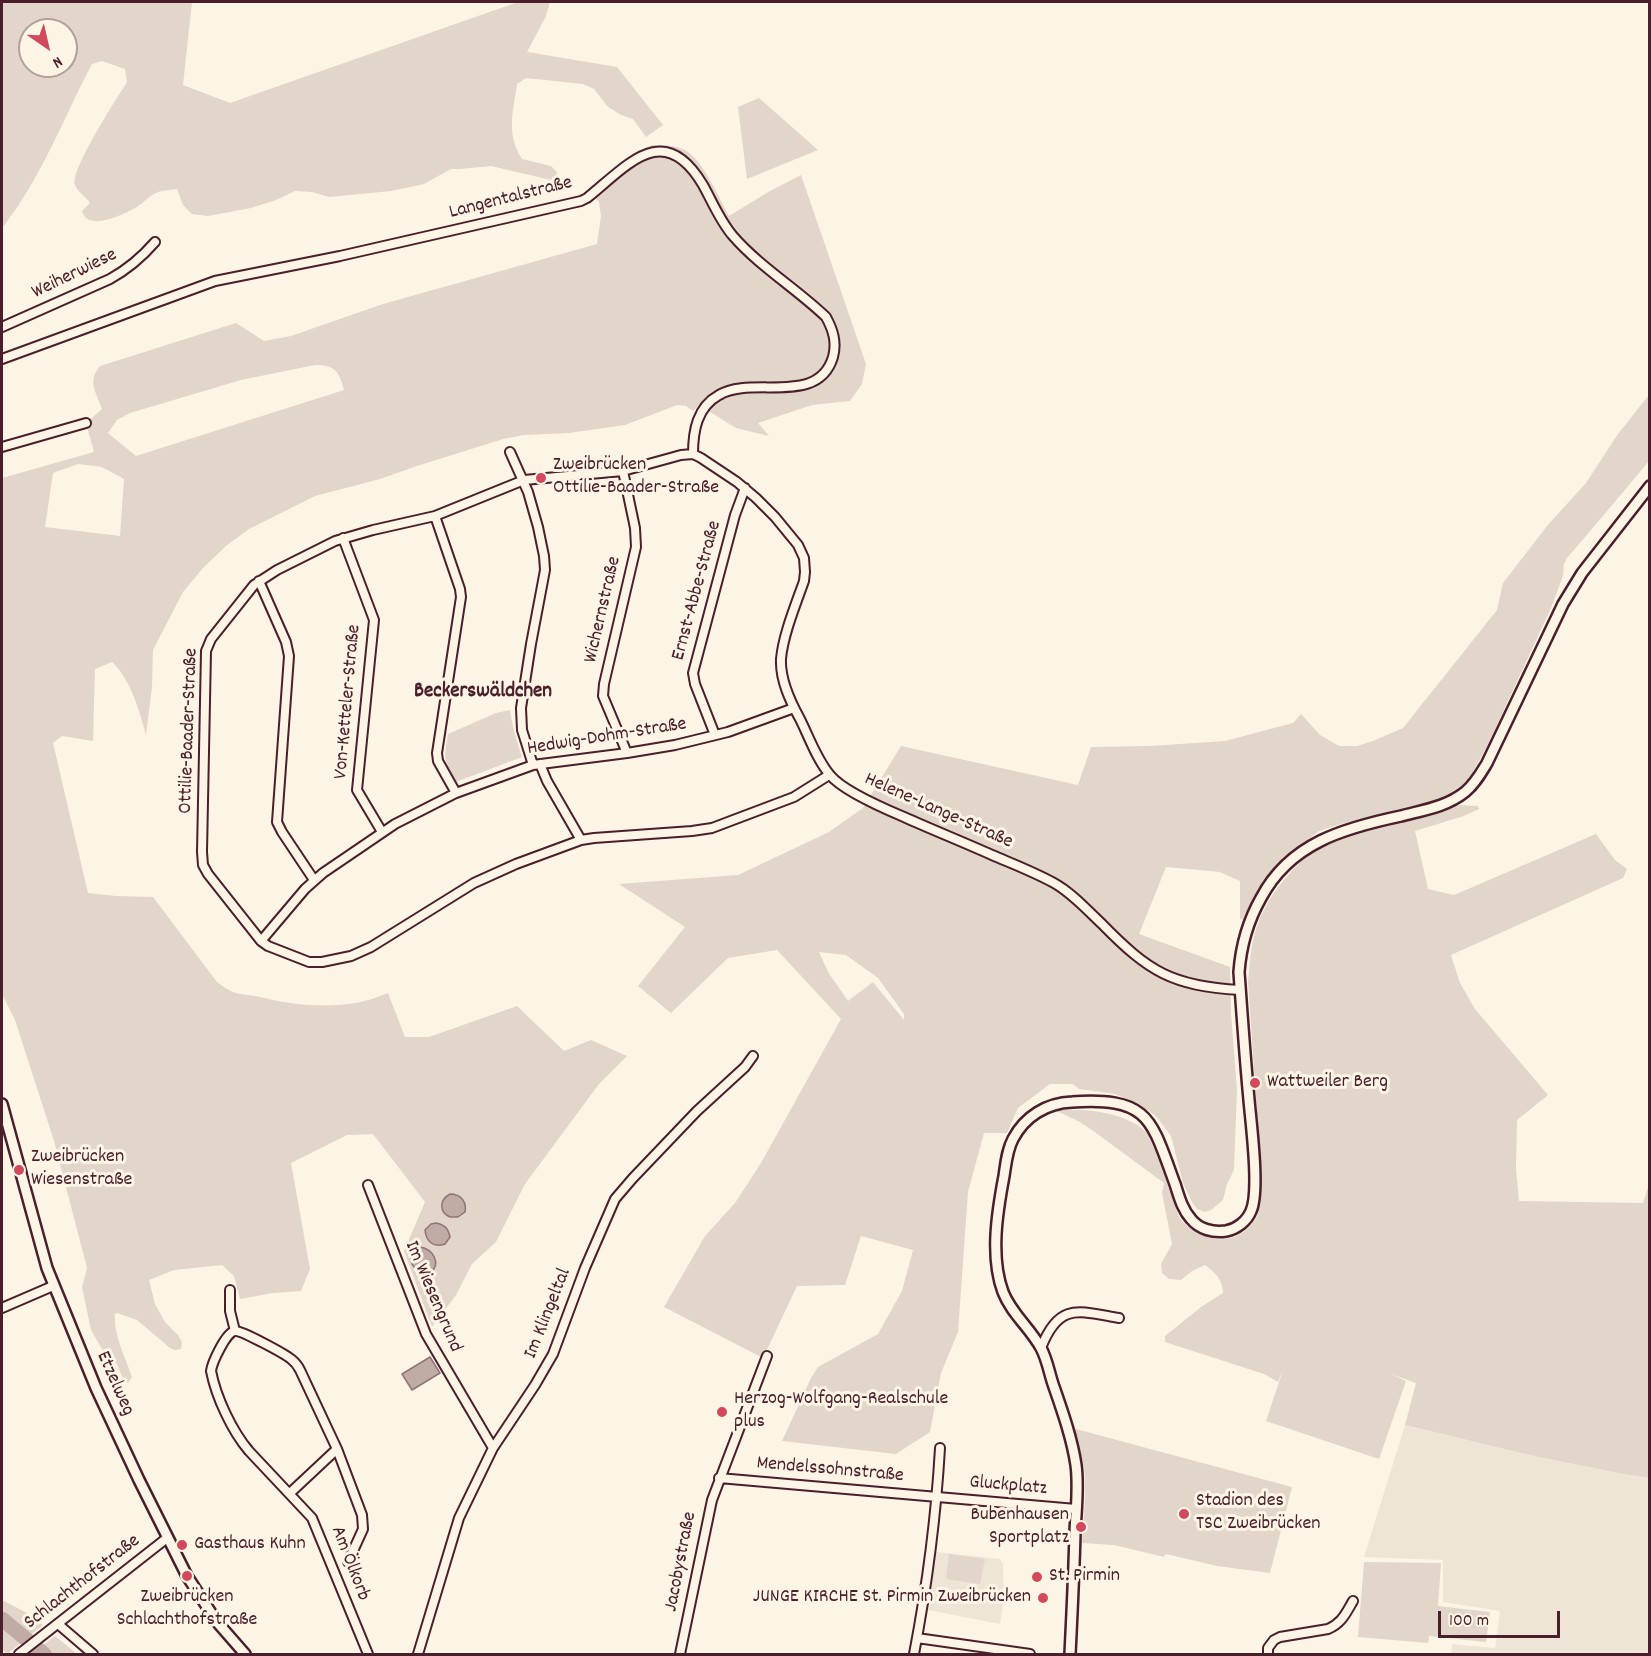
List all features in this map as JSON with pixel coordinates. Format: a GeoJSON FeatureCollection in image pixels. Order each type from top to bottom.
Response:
{"type":"FeatureCollection","features":[{"type":"Feature","properties":{"kind":"street","name":"Langentalstraße"},"geometry":{"type":"LineString","coordinates":[[2,359],[215,281],[340,256],[581,201],[644,155],[654,151],[664,152],[681,158],[694,170],[723,223],[738,241],[826,317],[831,326],[835,344],[831,363],[816,380],[794,387],[738,388],[717,395],[699,415],[695,426],[693,454]]}},
{"type":"Feature","properties":{"kind":"street","name":"Weiherwiese"},"geometry":{"type":"LineString","coordinates":[[2,327],[111,279],[137,261],[155,242]]}},
{"type":"Feature","properties":{"kind":"street"},"geometry":{"type":"LineString","coordinates":[[2,447],[86,423]]}},
{"type":"Feature","properties":{"kind":"street"},"geometry":{"type":"LineString","coordinates":[[510,452],[524,480],[540,535],[545,570],[521,708],[522,730],[536,764],[581,840]]}},
{"type":"Feature","properties":{"kind":"street","name":"Ottilie-Baader-Straße"},"geometry":{"type":"LineString","coordinates":[[261,941],[208,874],[203,865],[202,852],[206,651],[211,639],[250,590],[259,581],[320,547],[373,530],[435,516],[524,480],[623,471],[681,455],[693,454]]}},
{"type":"Feature","properties":{"kind":"street","name":"Helene-Lange-Straße"},"geometry":{"type":"LineString","coordinates":[[693,454],[745,488],[792,537],[804,558],[804,581],[781,658],[783,677],[794,708],[829,775],[879,806],[1056,884],[1079,902],[1131,952],[1156,970],[1191,984],[1240,990]]}},
{"type":"Feature","properties":{"kind":"street","name":"Wichernstraße"},"geometry":{"type":"LineString","coordinates":[[623,471],[635,528],[636,547],[603,696],[627,753]]}},
{"type":"Feature","properties":{"kind":"street"},"geometry":{"type":"LineString","coordinates":[[1071,1654],[1078,1490],[1074,1456],[1041,1348],[1005,1297],[998,1272],[997,1237],[1003,1182],[1011,1142],[1026,1122],[1044,1108],[1065,1102],[1114,1102],[1140,1113],[1148,1120],[1159,1138],[1180,1200],[1188,1216],[1200,1227],[1226,1231],[1247,1219],[1253,1206],[1254,1188],[1252,1133],[1240,990],[1240,958],[1249,921],[1266,889],[1293,858],[1326,837],[1378,821],[1439,807],[1465,792],[1479,777],[1563,604],[1582,573],[1650,486]]}},
{"type":"Feature","properties":{"kind":"street","name":"Ernst-Abbe-Straße"},"geometry":{"type":"LineString","coordinates":[[715,735],[694,684],[693,673],[735,515],[745,488]]}},
{"type":"Feature","properties":{"kind":"street"},"geometry":{"type":"LineString","coordinates":[[435,516],[460,589],[436,753],[456,793]]}},
{"type":"Feature","properties":{"kind":"street","name":"Von-Ketteler-Straße"},"geometry":{"type":"LineString","coordinates":[[344,538],[374,620],[357,790],[382,832]]}},
{"type":"Feature","properties":{"kind":"street"},"geometry":{"type":"LineString","coordinates":[[259,581],[290,656],[277,822],[314,880]]}},
{"type":"Feature","properties":{"kind":"street","name":"Hedwig-Dohm-Straße"},"geometry":{"type":"LineString","coordinates":[[261,941],[314,880],[395,824],[456,793],[536,764],[675,745],[715,735],[794,708]]}},
{"type":"Feature","properties":{"kind":"street"},"geometry":{"type":"LineString","coordinates":[[261,941],[309,962],[322,962],[351,956],[371,947],[474,883],[516,864],[581,840],[712,828],[778,805],[829,775]]}},
{"type":"Feature","properties":{"kind":"street","name":"Im Klingeltal"},"geometry":{"type":"LineString","coordinates":[[418,1654],[459,1518],[493,1448],[553,1354],[585,1268],[615,1199],[697,1111],[745,1067],[753,1056]]}},
{"type":"Feature","properties":{"kind":"street","name":"Etzelweg"},"geometry":{"type":"LineString","coordinates":[[2,1104],[5,1134],[53,1286],[96,1388],[187,1576],[210,1614],[245,1654]]}},
{"type":"Feature","properties":{"kind":"street","name":"Im Wiesengrund"},"geometry":{"type":"LineString","coordinates":[[368,1185],[426,1334],[493,1448]]}},
{"type":"Feature","properties":{"kind":"street"},"geometry":{"type":"LineString","coordinates":[[2,1308],[53,1286]]}},
{"type":"Feature","properties":{"kind":"street"},"geometry":{"type":"LineString","coordinates":[[230,1290],[230,1311],[235,1331]]}},
{"type":"Feature","properties":{"kind":"street"},"geometry":{"type":"LineString","coordinates":[[1041,1348],[1050,1327],[1064,1314],[1079,1312],[1119,1318]]}},
{"type":"Feature","properties":{"kind":"street","name":"Am Ölkorb"},"geometry":{"type":"LineString","coordinates":[[348,1562],[363,1529],[362,1515],[337,1449],[297,1364],[245,1334],[235,1331],[227,1337],[211,1364],[212,1377],[227,1418],[239,1439],[308,1513],[315,1524],[368,1654]]}},
{"type":"Feature","properties":{"kind":"street","name":"Jacobystraße"},"geometry":{"type":"LineString","coordinates":[[680,1654],[707,1517],[719,1478],[767,1356]]}},
{"type":"Feature","properties":{"kind":"street"},"geometry":{"type":"LineString","coordinates":[[914,1654],[932,1547],[940,1448]]}},
{"type":"Feature","properties":{"kind":"street"},"geometry":{"type":"LineString","coordinates":[[290,1493],[337,1449]]}},
{"type":"Feature","properties":{"kind":"street","name":"Mendelssohnstraße"},"geometry":{"type":"LineString","coordinates":[[719,1478],[937,1497]]}},
{"type":"Feature","properties":{"kind":"street","name":"Gluckplatz"},"geometry":{"type":"LineString","coordinates":[[937,1497],[1076,1509]]}},
{"type":"Feature","properties":{"kind":"street","name":"Schlachthofstraße"},"geometry":{"type":"LineString","coordinates":[[19,1654],[167,1538]]}},
{"type":"Feature","properties":{"kind":"street"},"geometry":{"type":"LineString","coordinates":[[1268,1654],[1268,1648],[1274,1640],[1280,1637],[1335,1626],[1345,1616],[1353,1601]]}},
{"type":"Feature","properties":{"kind":"street"},"geometry":{"type":"LineString","coordinates":[[58,1623],[93,1654]]}},
{"type":"Feature","properties":{"kind":"street"},"geometry":{"type":"LineString","coordinates":[[917,1638],[1030,1654]]}},
{"type":"Feature","properties":{"kind":"shaded area"},"geometry":{"type":"Polygon","coordinates":[[[2,2],[192,2],[183,85],[230,103],[518,2],[550,2],[546,16],[527,52],[617,67],[663,125],[646,137],[633,119],[608,107],[594,89],[583,84],[526,78],[517,84],[512,123],[514,141],[522,159],[551,166],[557,172],[551,180],[491,166],[451,169],[424,184],[391,191],[329,197],[312,192],[295,191],[251,208],[208,216],[192,214],[183,205],[177,189],[155,193],[129,211],[114,218],[98,221],[85,217],[82,211],[90,203],[76,187],[75,177],[95,134],[127,82],[125,69],[102,61],[92,64],[40,169],[2,228],[2,2]]]}},
{"type":"Feature","properties":{"kind":"shaded area"},"geometry":{"type":"Polygon","coordinates":[[[759,98],[818,150],[747,179],[738,107],[759,98]]]}},
{"type":"Feature","properties":{"kind":"shaded area"},"geometry":{"type":"Polygon","coordinates":[[[652,145],[665,145],[685,150],[692,155],[704,171],[729,216],[801,175],[866,364],[862,384],[850,401],[812,405],[758,423],[769,436],[736,428],[699,405],[693,411],[686,406],[677,405],[625,425],[503,439],[380,479],[315,496],[249,529],[226,546],[183,592],[153,650],[152,687],[146,735],[129,686],[112,662],[95,669],[93,741],[62,736],[53,743],[88,893],[153,897],[217,982],[229,990],[239,994],[308,1005],[357,1003],[388,993],[405,1037],[429,1037],[517,1006],[564,1051],[591,1040],[627,1056],[599,1084],[525,1184],[496,1242],[472,1264],[456,1295],[432,1327],[404,1251],[425,1202],[373,1134],[347,1135],[291,1163],[310,1269],[301,1291],[240,1299],[234,1276],[222,1265],[174,1270],[149,1280],[155,1304],[165,1322],[178,1335],[182,1342],[181,1349],[170,1348],[137,1320],[115,1314],[118,1338],[132,1377],[128,1383],[124,1382],[117,1364],[109,1361],[91,1330],[82,1287],[87,1268],[54,1141],[15,1020],[2,994],[2,478],[94,452],[86,423],[102,409],[93,382],[100,366],[236,323],[264,341],[291,336],[383,304],[597,244],[601,216],[599,202],[588,190],[638,151],[652,145]],[[315,365],[241,380],[130,413],[117,420],[108,433],[136,456],[344,390],[335,370],[327,366],[315,365]],[[78,464],[53,473],[45,527],[120,536],[124,479],[102,467],[78,464]]]}},
{"type":"Feature","properties":{"kind":"shaded area"},"geometry":{"type":"Polygon","coordinates":[[[1649,395],[1649,461],[1567,558],[1551,608],[1489,742],[1468,781],[1432,802],[1319,831],[1277,865],[1265,880],[1244,920],[1240,919],[1240,881],[1220,872],[1166,867],[1139,934],[1230,967],[1237,1090],[1234,1170],[1223,1200],[1211,1210],[1205,1212],[1197,1209],[1183,1183],[1171,1136],[1156,1116],[1137,1103],[1115,1094],[1079,1089],[1073,1084],[1050,1084],[1018,1108],[1007,1133],[984,1133],[968,1192],[958,1332],[941,1373],[930,1432],[896,1454],[782,1441],[818,1367],[878,1334],[902,1291],[913,1250],[861,1236],[845,1285],[797,1286],[763,1358],[664,1307],[705,1236],[735,1203],[761,1163],[841,1019],[777,950],[728,958],[671,1013],[638,986],[685,927],[619,884],[738,875],[829,832],[863,808],[901,746],[1078,785],[1091,747],[1225,741],[1293,723],[1301,714],[1320,735],[1339,746],[1357,746],[1403,728],[1497,610],[1503,583],[1547,526],[1586,483],[1618,434],[1649,395]],[[819,952],[828,972],[848,1001],[873,982],[904,1020],[904,1014],[878,978],[846,955],[819,952]]]}},
{"type":"Feature","properties":{"kind":"shaded area"},"geometry":{"type":"Polygon","coordinates":[[[510,710],[522,757],[456,782],[446,759],[448,734],[496,713],[510,710]]]}},
{"type":"Feature","properties":{"kind":"shaded area"},"geometry":{"type":"Polygon","coordinates":[[[1460,805],[1478,806],[1479,809],[1415,831],[1428,889],[1454,895],[1596,834],[1615,860],[1627,869],[1623,878],[1451,955],[1460,983],[1475,1009],[1548,1095],[1517,1120],[1516,1168],[1519,1201],[1643,1203],[1649,1184],[1649,1478],[1538,1457],[1405,1425],[1416,1383],[1391,1374],[1406,1381],[1379,1459],[1266,1421],[1284,1367],[1278,1382],[1264,1374],[1165,1342],[1165,1336],[1201,1307],[1223,1293],[1218,1277],[1205,1265],[1192,1271],[1181,1280],[1169,1279],[1162,1273],[1161,1264],[1172,1244],[1162,1193],[1164,1183],[1092,1130],[1057,1111],[1078,1110],[1104,1113],[1138,1125],[1149,1136],[1180,1219],[1187,1226],[1203,1236],[1221,1239],[1239,1235],[1247,1229],[1258,1214],[1261,1188],[1248,981],[1253,939],[1266,906],[1292,871],[1308,855],[1308,852],[1337,838],[1460,805]]]}},
{"type":"Feature","properties":{"kind":"shaded area"},"geometry":{"type":"Polygon","coordinates":[[[450,1194],[457,1195],[464,1202],[465,1212],[458,1217],[446,1215],[442,1209],[444,1199],[450,1194]]]}},
{"type":"Feature","properties":{"kind":"shaded area"},"geometry":{"type":"Polygon","coordinates":[[[436,1223],[446,1227],[448,1231],[450,1237],[445,1244],[431,1243],[427,1238],[425,1230],[431,1224],[436,1223]]]}},
{"type":"Feature","properties":{"kind":"shaded area"},"geometry":{"type":"Polygon","coordinates":[[[420,1247],[429,1251],[436,1261],[430,1273],[418,1271],[411,1261],[411,1255],[420,1247]]]}},
{"type":"Feature","properties":{"kind":"shaded area"},"geometry":{"type":"Polygon","coordinates":[[[430,1357],[440,1373],[412,1390],[402,1374],[430,1357]]]}},
{"type":"Feature","properties":{"kind":"shaded area"},"geometry":{"type":"Polygon","coordinates":[[[1405,1425],[1538,1457],[1649,1478],[1649,1654],[1451,1654],[1452,1644],[1495,1648],[1500,1611],[1443,1602],[1443,1560],[1364,1557],[1405,1425]]]}},
{"type":"Feature","properties":{"kind":"shaded area","name":"Stadion des TSC Zweibrücken"},"geometry":{"type":"Polygon","coordinates":[[[1072,1428],[1292,1487],[1270,1573],[1217,1566],[1166,1554],[1164,1557],[1114,1545],[1082,1543],[1085,1477],[1082,1458],[1072,1428]]]}},
{"type":"Feature","properties":{"kind":"shaded area"},"geometry":{"type":"Polygon","coordinates":[[[936,1552],[1000,1559],[1003,1564],[1004,1600],[1000,1624],[928,1610],[936,1552]]]}},
{"type":"Feature","properties":{"kind":"shaded area"},"geometry":{"type":"Polygon","coordinates":[[[949,1554],[985,1559],[980,1584],[946,1579],[949,1554]]]}},
{"type":"Feature","properties":{"kind":"shaded area"},"geometry":{"type":"Polygon","coordinates":[[[1364,1562],[1441,1563],[1438,1606],[1490,1612],[1486,1642],[1429,1636],[1428,1643],[1358,1637],[1364,1562]]]}},
{"type":"Feature","properties":{"kind":"shaded area"},"geometry":{"type":"Polygon","coordinates":[[[2,1600],[29,1614],[43,1625],[7,1654],[2,1649],[2,1600]]]}},
{"type":"Feature","properties":{"kind":"shaded area"},"geometry":{"type":"Polygon","coordinates":[[[55,1636],[77,1654],[31,1654],[55,1636]]]}},
{"type":"Feature","properties":{"kind":"waterway"},"geometry":{"type":"LineString","coordinates":[[2,1619],[44,1654]]}},
{"type":"Feature","properties":{"kind":"place","name":"Zweibrücken Ottilie-Baader-Straße"},"geometry":{"type":"Point","coordinates":[541,478]}},
{"type":"Feature","properties":{"kind":"place","name":"Wattweiler Berg"},"geometry":{"type":"Point","coordinates":[1255,1083]}},
{"type":"Feature","properties":{"kind":"place","name":"Zweibrücken Wiesenstraße"},"geometry":{"type":"Point","coordinates":[19,1170]}},
{"type":"Feature","properties":{"kind":"place","name":"Herzog-Wolfgang-Realschule plus"},"geometry":{"type":"Point","coordinates":[722,1412]}},
{"type":"Feature","properties":{"kind":"place","name":"Stadion des TSC Zweibrücken"},"geometry":{"type":"Point","coordinates":[1184,1514]}},
{"type":"Feature","properties":{"kind":"place","name":"Bubenhausen Sportplatz"},"geometry":{"type":"Point","coordinates":[1081,1527]}},
{"type":"Feature","properties":{"kind":"place","name":"Gasthaus Kuhn"},"geometry":{"type":"Point","coordinates":[182,1545]}},
{"type":"Feature","properties":{"kind":"place","name":"Zweibrücken Schlachthofstraße"},"geometry":{"type":"Point","coordinates":[187,1576]}},
{"type":"Feature","properties":{"kind":"place","name":"St. Pirmin"},"geometry":{"type":"Point","coordinates":[1037,1577]}},
{"type":"Feature","properties":{"kind":"place","name":"JUNGE KIRCHE St. Pirmin Zweibrücken"},"geometry":{"type":"Point","coordinates":[1043,1598]}},
{"type":"Feature","properties":{"kind":"district","name":"Beckerswäldchen"},"geometry":{"type":"Point","coordinates":[483,693]}}]}
